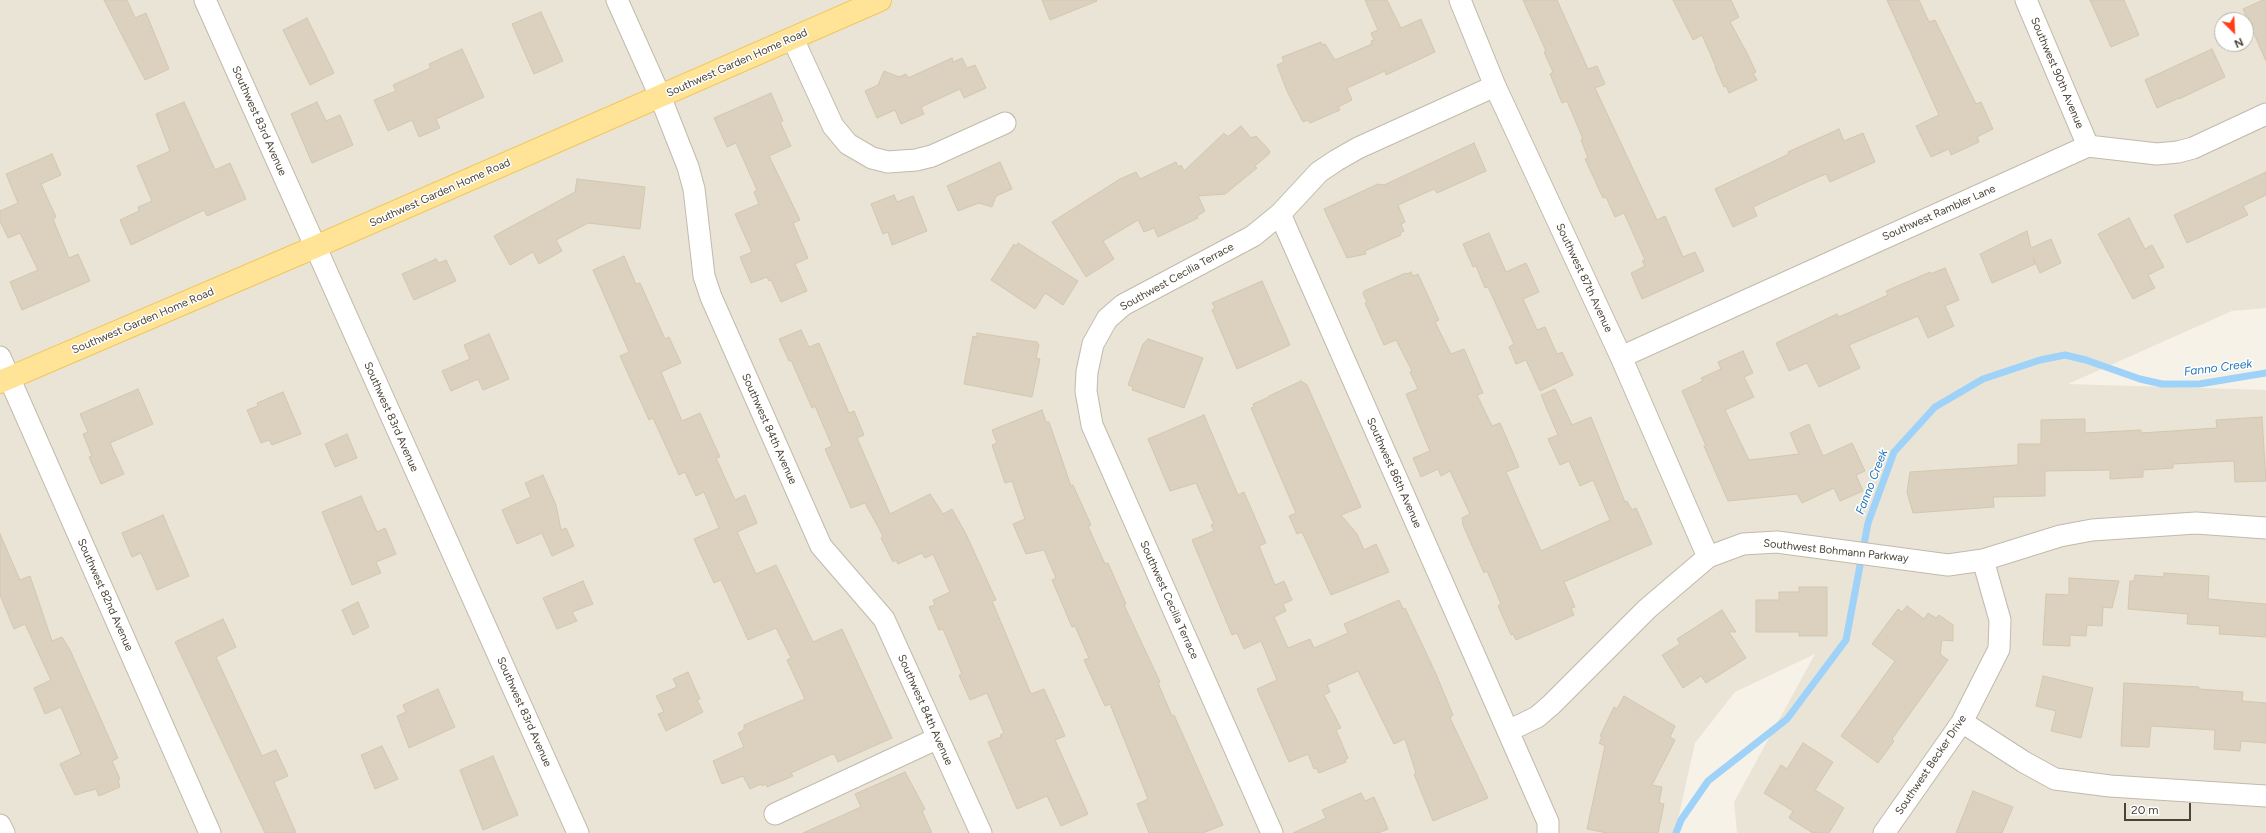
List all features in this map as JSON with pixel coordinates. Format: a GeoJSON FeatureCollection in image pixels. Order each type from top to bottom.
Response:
{"type":"FeatureCollection","features":[{"type":"Feature","properties":{"kind":"main road","name":"Southwest Garden Home Road"},"geometry":{"type":"LineString","coordinates":[[5,380],[315,247],[880,0]]}},
{"type":"Feature","properties":{"kind":"street","name":"Southwest 83rd Avenue"},"geometry":{"type":"LineString","coordinates":[[205,0],[578,833]]}},
{"type":"Feature","properties":{"kind":"street","name":"Southwest 84th Avenue"},"geometry":{"type":"LineString","coordinates":[[617,0],[660,96],[680,146],[692,182],[704,276],[711,297],[821,546],[884,619],[981,833]]}},
{"type":"Feature","properties":{"kind":"street","name":"Southwest 87th Avenue"},"geometry":{"type":"LineString","coordinates":[[1460,0],[1495,86],[1621,357],[1708,557]]}},
{"type":"Feature","properties":{"kind":"street","name":"Southwest 90th Avenue"},"geometry":{"type":"LineString","coordinates":[[2026,0],[2088,146]]}},
{"type":"Feature","properties":{"kind":"street"},"geometry":{"type":"LineString","coordinates":[[793,39],[833,126],[848,144],[872,158],[888,162],[916,160],[932,156],[1005,123]]}},
{"type":"Feature","properties":{"kind":"street","name":"Southwest Cecilia Terrace"},"geometry":{"type":"LineString","coordinates":[[1272,833],[1092,425],[1086,391],[1087,372],[1093,344],[1107,319],[1123,305],[1253,236],[1280,214],[1319,172],[1337,160],[1358,148],[1495,86]]}},
{"type":"Feature","properties":{"kind":"street"},"geometry":{"type":"LineString","coordinates":[[2088,146],[2157,154],[2178,152],[2193,148],[2266,114]]}},
{"type":"Feature","properties":{"kind":"street","name":"Southwest Rambler Lane"},"geometry":{"type":"LineString","coordinates":[[1621,357],[2088,146]]}},
{"type":"Feature","properties":{"kind":"street","name":"Southwest 86th Avenue"},"geometry":{"type":"LineString","coordinates":[[1280,214],[1508,731]]}},
{"type":"Feature","properties":{"kind":"street","name":"Southwest 82nd Avenue"},"geometry":{"type":"LineString","coordinates":[[0,357],[5,380],[210,833]]}},
{"type":"Feature","properties":{"kind":"street","name":"Southwest Bohmann Parkway"},"geometry":{"type":"LineString","coordinates":[[1508,731],[1537,717],[1551,705],[1647,609],[1708,557],[1725,549],[1760,542],[1777,542],[1841,549],[1948,565],[1983,560],[2060,536],[2092,530],[2196,523],[2266,528]]}},
{"type":"Feature","properties":{"kind":"street","name":"Southwest Becker Drive"},"geometry":{"type":"LineString","coordinates":[[1884,833],[1962,722],[1999,649],[2000,620],[1983,560]]}},
{"type":"Feature","properties":{"kind":"street"},"geometry":{"type":"LineString","coordinates":[[1962,722],[2055,780],[2110,786],[2266,796]]}},
{"type":"Feature","properties":{"kind":"street"},"geometry":{"type":"LineString","coordinates":[[1508,731],[1548,822],[1548,833]]}},
{"type":"Feature","properties":{"kind":"street"},"geometry":{"type":"LineString","coordinates":[[775,814],[938,738]]}},
{"type":"Feature","properties":{"kind":"street"},"geometry":{"type":"LineString","coordinates":[[0,825],[4,833]]}},
{"type":"Feature","properties":{"kind":"shaded area"},"geometry":{"type":"Polygon","coordinates":[[[0,0],[2266,0],[2266,308],[2232,311],[2068,384],[2266,390],[2266,833],[1737,833],[1734,802],[1815,654],[1735,692],[1695,743],[1675,833],[0,833],[0,0]]]}},
{"type":"Feature","properties":{"kind":"building"},"geometry":{"type":"Polygon","coordinates":[[[104,0],[127,0],[135,18],[146,13],[169,69],[145,80],[104,0]]]}},
{"type":"Feature","properties":{"kind":"building"},"geometry":{"type":"Polygon","coordinates":[[[1042,0],[1096,0],[1097,1],[1050,20],[1042,0]]]}},
{"type":"Feature","properties":{"kind":"building"},"geometry":{"type":"Polygon","coordinates":[[[1365,0],[1387,0],[1401,28],[1421,19],[1435,52],[1386,75],[1385,71],[1347,88],[1352,100],[1338,107],[1340,110],[1310,123],[1308,120],[1303,122],[1287,91],[1277,65],[1284,62],[1282,57],[1321,42],[1322,45],[1325,44],[1335,60],[1372,44],[1371,41],[1374,40],[1371,33],[1378,30],[1365,0]]]}},
{"type":"Feature","properties":{"kind":"building"},"geometry":{"type":"Polygon","coordinates":[[[1523,0],[1557,0],[1588,69],[1597,66],[1605,84],[1595,88],[1657,220],[1665,216],[1683,257],[1695,252],[1704,271],[1642,299],[1631,273],[1645,266],[1642,261],[1645,260],[1624,213],[1615,217],[1606,197],[1603,198],[1585,159],[1588,158],[1581,140],[1583,139],[1567,101],[1562,103],[1550,74],[1553,72],[1544,52],[1546,51],[1523,0]]]}},
{"type":"Feature","properties":{"kind":"building"},"geometry":{"type":"Polygon","coordinates":[[[1673,0],[1731,0],[1739,17],[1730,22],[1756,72],[1753,73],[1757,80],[1729,93],[1726,86],[1724,87],[1702,35],[1693,40],[1673,0]]]}},
{"type":"Feature","properties":{"kind":"building"},"geometry":{"type":"Polygon","coordinates":[[[1887,0],[1919,0],[1929,22],[1935,20],[1976,104],[1981,102],[1993,129],[1977,137],[1979,142],[1951,155],[1949,149],[1931,157],[1916,126],[1939,115],[1887,0]]]}},
{"type":"Feature","properties":{"kind":"building"},"geometry":{"type":"Polygon","coordinates":[[[2090,0],[2124,0],[2139,35],[2111,47],[2090,0]]]}},
{"type":"Feature","properties":{"kind":"building"},"geometry":{"type":"Polygon","coordinates":[[[2266,0],[2266,61],[2254,34],[2254,12],[2244,12],[2243,9],[2266,0]]]}},
{"type":"Feature","properties":{"kind":"building"},"geometry":{"type":"Polygon","coordinates":[[[541,12],[563,61],[534,74],[512,24],[541,12]]]}},
{"type":"Feature","properties":{"kind":"building"},"geometry":{"type":"Polygon","coordinates":[[[307,18],[334,73],[310,85],[283,30],[307,18]]]}},
{"type":"Feature","properties":{"kind":"building"},"geometry":{"type":"Polygon","coordinates":[[[462,49],[484,97],[436,119],[440,128],[419,137],[412,120],[388,131],[374,100],[396,91],[393,85],[431,68],[429,64],[462,49]]]}},
{"type":"Feature","properties":{"kind":"building"},"geometry":{"type":"Polygon","coordinates":[[[2212,49],[2225,77],[2157,108],[2145,80],[2212,49]]]}},
{"type":"Feature","properties":{"kind":"building"},"geometry":{"type":"Polygon","coordinates":[[[952,58],[953,62],[962,58],[967,68],[975,65],[986,88],[964,98],[960,89],[921,107],[924,114],[901,124],[895,110],[877,118],[865,91],[878,85],[884,71],[899,77],[906,74],[908,78],[952,58]]]}},
{"type":"Feature","properties":{"kind":"building"},"geometry":{"type":"Polygon","coordinates":[[[771,93],[783,121],[780,122],[791,146],[769,156],[800,220],[793,223],[808,258],[795,264],[807,291],[781,302],[771,280],[769,281],[767,277],[751,283],[740,257],[752,252],[735,214],[759,204],[754,192],[757,190],[736,143],[727,147],[714,118],[771,93]]]}},
{"type":"Feature","properties":{"kind":"building"},"geometry":{"type":"Polygon","coordinates":[[[184,102],[215,170],[230,163],[246,199],[207,216],[204,210],[131,245],[120,220],[139,211],[138,207],[152,201],[137,166],[170,151],[156,114],[184,102]]]}},
{"type":"Feature","properties":{"kind":"building"},"geometry":{"type":"Polygon","coordinates":[[[317,102],[326,121],[340,115],[353,145],[312,163],[291,114],[317,102]]]}},
{"type":"Feature","properties":{"kind":"building"},"geometry":{"type":"Polygon","coordinates":[[[1241,126],[1251,138],[1256,136],[1270,151],[1269,154],[1255,166],[1257,168],[1225,194],[1198,196],[1205,211],[1197,216],[1198,218],[1158,237],[1154,228],[1144,232],[1138,220],[1103,241],[1114,259],[1086,277],[1052,222],[1120,179],[1136,172],[1140,179],[1176,162],[1178,167],[1181,165],[1184,171],[1224,133],[1229,136],[1241,126]]]}},
{"type":"Feature","properties":{"kind":"building"},"geometry":{"type":"Polygon","coordinates":[[[1839,129],[1844,141],[1863,133],[1875,162],[1830,182],[1826,174],[1809,181],[1753,207],[1757,216],[1733,227],[1715,189],[1789,154],[1788,152],[1839,129]]]}},
{"type":"Feature","properties":{"kind":"building"},"geometry":{"type":"Polygon","coordinates":[[[1474,143],[1486,171],[1437,193],[1434,189],[1398,205],[1405,222],[1401,224],[1404,231],[1400,233],[1401,235],[1365,251],[1366,254],[1347,258],[1324,209],[1378,184],[1384,185],[1474,143]]]}},
{"type":"Feature","properties":{"kind":"building"},"geometry":{"type":"Polygon","coordinates":[[[52,154],[61,175],[41,184],[56,217],[53,219],[69,258],[78,254],[90,281],[22,310],[10,282],[38,270],[20,233],[8,238],[0,221],[0,211],[18,203],[6,174],[52,154]]]}},
{"type":"Feature","properties":{"kind":"building"},"geometry":{"type":"Polygon","coordinates":[[[1000,162],[1012,189],[996,196],[992,207],[979,203],[958,211],[947,186],[1000,162]]]}},
{"type":"Feature","properties":{"kind":"building"},"geometry":{"type":"Polygon","coordinates":[[[2266,172],[2266,195],[2243,206],[2248,215],[2187,243],[2174,215],[2266,172]]]}},
{"type":"Feature","properties":{"kind":"building"},"geometry":{"type":"Polygon","coordinates":[[[577,179],[645,187],[640,229],[588,223],[556,240],[562,251],[539,264],[533,252],[510,265],[494,236],[575,192],[577,179]]]}},
{"type":"Feature","properties":{"kind":"building"},"geometry":{"type":"Polygon","coordinates":[[[894,195],[897,202],[913,196],[927,231],[892,245],[888,232],[883,234],[871,204],[894,195]]]}},
{"type":"Feature","properties":{"kind":"building"},"geometry":{"type":"Polygon","coordinates":[[[2129,218],[2145,249],[2152,245],[2164,267],[2148,275],[2155,288],[2133,299],[2098,234],[2129,218]]]}},
{"type":"Feature","properties":{"kind":"building"},"geometry":{"type":"Polygon","coordinates":[[[2027,231],[2031,248],[2051,239],[2061,263],[2040,273],[2033,257],[2035,264],[1992,283],[1980,254],[2027,231]]]}},
{"type":"Feature","properties":{"kind":"building"},"geometry":{"type":"Polygon","coordinates":[[[1489,233],[1506,272],[1526,263],[1539,292],[1523,299],[1537,330],[1545,327],[1557,354],[1562,352],[1573,375],[1540,391],[1526,360],[1516,364],[1509,347],[1514,344],[1488,287],[1485,288],[1476,266],[1473,267],[1463,244],[1489,233]]]}},
{"type":"Feature","properties":{"kind":"building"},"geometry":{"type":"Polygon","coordinates":[[[1018,243],[1078,281],[1063,305],[1045,293],[1035,309],[991,280],[1014,244],[1016,246],[1018,243]]]}},
{"type":"Feature","properties":{"kind":"building"},"geometry":{"type":"Polygon","coordinates":[[[624,256],[636,284],[640,283],[665,339],[669,337],[681,363],[661,372],[682,421],[700,413],[720,457],[716,458],[735,500],[745,495],[757,523],[737,532],[756,574],[776,565],[813,642],[842,629],[892,738],[838,762],[835,755],[832,754],[791,773],[793,776],[767,787],[766,784],[762,786],[761,784],[750,789],[743,776],[722,784],[713,761],[744,747],[738,733],[744,730],[744,725],[805,699],[787,660],[791,658],[776,628],[748,640],[721,580],[714,583],[694,539],[719,528],[704,492],[696,496],[685,472],[679,475],[653,418],[649,420],[620,356],[629,352],[593,270],[624,256]]]}},
{"type":"Feature","properties":{"kind":"building"},"geometry":{"type":"Polygon","coordinates":[[[436,259],[439,263],[446,260],[456,281],[414,300],[402,274],[436,259]]]}},
{"type":"Feature","properties":{"kind":"building"},"geometry":{"type":"Polygon","coordinates":[[[1945,268],[1959,300],[1945,306],[1954,326],[1928,338],[1918,316],[1849,345],[1860,368],[1819,387],[1807,363],[1789,371],[1776,343],[1837,314],[1839,317],[1888,295],[1886,291],[1930,272],[1930,274],[1945,268]]]}},
{"type":"Feature","properties":{"kind":"building"},"geometry":{"type":"Polygon","coordinates":[[[1411,272],[1413,276],[1418,274],[1439,320],[1435,322],[1451,354],[1464,349],[1483,393],[1477,395],[1492,426],[1500,423],[1519,467],[1506,472],[1541,551],[1610,520],[1593,480],[1580,486],[1569,461],[1560,465],[1548,439],[1558,435],[1541,395],[1555,389],[1572,425],[1591,417],[1625,502],[1627,501],[1632,510],[1636,508],[1652,544],[1564,582],[1575,607],[1571,608],[1574,615],[1516,640],[1513,634],[1511,635],[1498,606],[1501,604],[1487,571],[1484,573],[1463,525],[1462,518],[1470,514],[1450,471],[1441,476],[1438,469],[1421,477],[1413,458],[1430,451],[1406,394],[1418,389],[1410,372],[1412,371],[1396,340],[1384,345],[1365,303],[1367,302],[1363,294],[1364,291],[1411,272]]]}},
{"type":"Feature","properties":{"kind":"building"},"geometry":{"type":"Polygon","coordinates":[[[1262,281],[1290,345],[1237,369],[1212,310],[1215,308],[1212,303],[1262,281]]]}},
{"type":"Feature","properties":{"kind":"building"},"geometry":{"type":"Polygon","coordinates":[[[801,330],[809,347],[819,343],[849,413],[854,411],[864,435],[857,438],[890,514],[930,494],[943,514],[952,509],[966,534],[996,600],[992,601],[1031,694],[1044,689],[1065,736],[1055,740],[1088,814],[1061,826],[1047,796],[1017,809],[988,742],[1001,737],[1000,735],[1004,733],[987,693],[970,700],[959,675],[962,674],[943,629],[939,630],[929,607],[935,605],[933,600],[950,592],[933,554],[925,558],[922,553],[898,564],[896,560],[893,562],[881,538],[883,536],[865,503],[851,508],[825,449],[832,446],[815,406],[812,408],[791,360],[789,361],[779,339],[801,330]]]}},
{"type":"Feature","properties":{"kind":"building"},"geometry":{"type":"Polygon","coordinates":[[[977,333],[1037,342],[1039,345],[1036,358],[1040,359],[1032,397],[964,384],[973,336],[977,337],[977,333]]]}},
{"type":"Feature","properties":{"kind":"building"},"geometry":{"type":"Polygon","coordinates":[[[489,334],[509,379],[483,390],[478,379],[451,391],[442,371],[470,359],[464,345],[489,334]]]}},
{"type":"Feature","properties":{"kind":"building"},"geometry":{"type":"Polygon","coordinates":[[[1148,339],[1203,358],[1184,408],[1132,390],[1133,387],[1128,385],[1143,344],[1148,339]]]}},
{"type":"Feature","properties":{"kind":"building"},"geometry":{"type":"Polygon","coordinates":[[[1743,351],[1753,373],[1744,377],[1754,397],[1725,410],[1749,460],[1799,454],[1790,433],[1809,424],[1823,456],[1852,443],[1865,471],[1856,475],[1863,491],[1840,501],[1834,488],[1802,503],[1797,494],[1728,501],[1682,391],[1703,381],[1701,378],[1721,369],[1718,362],[1743,351]]]}},
{"type":"Feature","properties":{"kind":"building"},"geometry":{"type":"Polygon","coordinates":[[[1301,381],[1307,385],[1361,507],[1341,515],[1357,534],[1364,550],[1376,544],[1389,572],[1331,595],[1302,532],[1297,534],[1289,516],[1296,513],[1251,408],[1254,407],[1253,404],[1301,381]]]}},
{"type":"Feature","properties":{"kind":"building"},"geometry":{"type":"Polygon","coordinates":[[[138,389],[153,424],[110,443],[124,474],[101,484],[89,457],[92,456],[83,434],[88,432],[80,414],[138,389]]]}},
{"type":"Feature","properties":{"kind":"building"},"geometry":{"type":"Polygon","coordinates":[[[283,392],[301,434],[272,445],[269,440],[261,443],[247,410],[258,406],[257,403],[283,392]]]}},
{"type":"Feature","properties":{"kind":"building"},"geometry":{"type":"Polygon","coordinates":[[[1042,410],[1046,422],[1049,422],[1071,486],[1073,485],[1091,525],[1088,526],[1105,564],[1108,563],[1126,604],[1124,605],[1160,682],[1158,683],[1172,716],[1174,715],[1223,825],[1203,833],[1149,833],[1137,804],[1148,799],[1110,704],[1105,706],[1084,660],[1089,658],[1075,626],[1072,627],[1052,580],[1056,578],[1044,550],[1026,554],[1013,524],[1025,519],[1012,481],[1005,483],[992,445],[997,443],[992,430],[1042,410]]]}},
{"type":"Feature","properties":{"kind":"building"},"geometry":{"type":"Polygon","coordinates":[[[1204,415],[1238,495],[1244,492],[1266,543],[1259,546],[1275,585],[1284,581],[1292,600],[1283,604],[1286,611],[1274,617],[1288,648],[1310,639],[1314,648],[1348,633],[1344,624],[1399,600],[1403,609],[1405,608],[1436,674],[1453,715],[1450,717],[1451,720],[1488,798],[1433,821],[1414,774],[1416,773],[1405,739],[1394,744],[1358,671],[1327,685],[1330,692],[1324,695],[1341,728],[1336,730],[1348,758],[1345,760],[1346,762],[1319,773],[1316,768],[1314,769],[1308,754],[1289,762],[1257,689],[1277,680],[1261,641],[1244,649],[1237,633],[1232,635],[1192,540],[1214,531],[1211,525],[1214,524],[1196,483],[1170,491],[1148,439],[1204,415]]]}},
{"type":"Feature","properties":{"kind":"building"},"geometry":{"type":"Polygon","coordinates":[[[2262,417],[2266,481],[2235,482],[2234,461],[2173,464],[2173,468],[2143,470],[2143,477],[2110,479],[2110,470],[2045,471],[2045,496],[1993,497],[1994,507],[1913,513],[1907,492],[1910,472],[2018,465],[2018,444],[2041,444],[2041,420],[2085,419],[2085,433],[2141,430],[2141,433],[2217,428],[2216,420],[2262,417]]]}},
{"type":"Feature","properties":{"kind":"building"},"geometry":{"type":"Polygon","coordinates":[[[347,434],[357,458],[335,467],[325,444],[347,434]]]}},
{"type":"Feature","properties":{"kind":"building"},"geometry":{"type":"Polygon","coordinates":[[[543,475],[556,505],[561,530],[566,528],[574,546],[552,556],[542,533],[517,544],[502,510],[531,497],[525,483],[543,475]]]}},
{"type":"Feature","properties":{"kind":"building"},"geometry":{"type":"Polygon","coordinates":[[[361,496],[377,532],[385,528],[396,554],[376,562],[381,573],[352,585],[322,512],[361,496]]]}},
{"type":"Feature","properties":{"kind":"building"},"geometry":{"type":"Polygon","coordinates":[[[163,515],[189,576],[157,590],[141,553],[132,557],[122,533],[163,515]]]}},
{"type":"Feature","properties":{"kind":"building"},"geometry":{"type":"Polygon","coordinates":[[[0,534],[20,580],[30,576],[52,641],[62,637],[70,650],[118,758],[112,761],[120,779],[118,780],[120,787],[99,796],[96,789],[75,795],[60,764],[81,754],[61,707],[45,714],[34,688],[51,680],[25,624],[14,629],[0,595],[0,534]]]}},
{"type":"Feature","properties":{"kind":"building"},"geometry":{"type":"Polygon","coordinates":[[[2164,573],[2209,576],[2208,599],[2266,604],[2266,637],[2219,634],[2220,626],[2187,624],[2188,614],[2128,609],[2130,581],[2134,581],[2135,575],[2164,577],[2164,573]]]}},
{"type":"Feature","properties":{"kind":"building"},"geometry":{"type":"Polygon","coordinates":[[[2069,578],[2119,581],[2112,608],[2103,607],[2102,626],[2087,625],[2086,636],[2070,635],[2070,646],[2043,645],[2046,594],[2069,595],[2069,578]]]}},
{"type":"Feature","properties":{"kind":"building"},"geometry":{"type":"Polygon","coordinates":[[[583,581],[593,604],[572,612],[577,621],[557,629],[543,598],[583,581]]]}},
{"type":"Feature","properties":{"kind":"building"},"geometry":{"type":"Polygon","coordinates":[[[1799,587],[1827,587],[1827,636],[1799,636],[1799,632],[1756,632],[1756,600],[1779,600],[1779,592],[1799,592],[1799,587]]]}},
{"type":"Feature","properties":{"kind":"building"},"geometry":{"type":"Polygon","coordinates":[[[358,602],[369,627],[353,635],[342,610],[358,602]]]}},
{"type":"Feature","properties":{"kind":"building"},"geometry":{"type":"Polygon","coordinates":[[[1907,606],[1924,619],[1928,613],[1936,618],[1939,615],[1953,625],[1953,641],[1942,640],[1940,654],[1948,660],[1892,739],[1894,741],[1878,763],[1841,736],[1895,661],[1872,644],[1898,609],[1902,612],[1907,606]]]}},
{"type":"Feature","properties":{"kind":"building"},"geometry":{"type":"Polygon","coordinates":[[[1722,610],[1736,632],[1729,632],[1746,658],[1706,683],[1701,676],[1683,688],[1662,655],[1680,644],[1677,639],[1722,610]]]}},
{"type":"Feature","properties":{"kind":"building"},"geometry":{"type":"Polygon","coordinates":[[[223,619],[236,647],[216,657],[262,756],[276,750],[288,776],[274,782],[296,833],[265,833],[175,642],[223,619]]]}},
{"type":"Feature","properties":{"kind":"building"},"geometry":{"type":"Polygon","coordinates":[[[688,672],[700,699],[697,700],[703,712],[666,731],[658,714],[664,712],[656,696],[677,687],[673,679],[688,672]]]}},
{"type":"Feature","properties":{"kind":"building"},"geometry":{"type":"Polygon","coordinates":[[[2043,676],[2093,688],[2081,738],[2051,731],[2056,711],[2036,706],[2043,676]]]}},
{"type":"Feature","properties":{"kind":"building"},"geometry":{"type":"Polygon","coordinates":[[[2124,683],[2199,687],[2199,689],[2243,692],[2242,701],[2266,703],[2266,743],[2241,741],[2240,751],[2214,749],[2215,730],[2151,726],[2149,747],[2121,746],[2124,683]]]}},
{"type":"Feature","properties":{"kind":"building"},"geometry":{"type":"Polygon","coordinates":[[[438,689],[455,727],[409,748],[397,716],[406,712],[403,705],[438,689]]]}},
{"type":"Feature","properties":{"kind":"building"},"geometry":{"type":"Polygon","coordinates":[[[1624,696],[1675,726],[1670,737],[1675,740],[1652,785],[1662,787],[1659,803],[1664,804],[1658,833],[1607,833],[1587,829],[1605,746],[1599,743],[1602,737],[1600,736],[1614,707],[1617,709],[1624,696]]]}},
{"type":"Feature","properties":{"kind":"building"},"geometry":{"type":"Polygon","coordinates":[[[1803,743],[1833,762],[1815,790],[1844,808],[1829,833],[1813,833],[1789,818],[1793,811],[1764,793],[1781,765],[1787,769],[1803,743]]]}},
{"type":"Feature","properties":{"kind":"building"},"geometry":{"type":"Polygon","coordinates":[[[382,746],[398,779],[375,789],[361,755],[382,746]]]}},
{"type":"Feature","properties":{"kind":"building"},"geometry":{"type":"Polygon","coordinates":[[[493,756],[518,815],[483,830],[460,770],[493,756]]]}},
{"type":"Feature","properties":{"kind":"building"},"geometry":{"type":"Polygon","coordinates":[[[905,772],[925,809],[922,811],[932,833],[803,833],[861,807],[855,794],[905,772]]]}},
{"type":"Feature","properties":{"kind":"building"},"geometry":{"type":"Polygon","coordinates":[[[1973,791],[2013,807],[2002,833],[1956,833],[1973,791]]]}},
{"type":"Feature","properties":{"kind":"building"},"geometry":{"type":"Polygon","coordinates":[[[1361,793],[1365,801],[1374,797],[1388,829],[1378,833],[1293,833],[1326,818],[1322,810],[1361,793]]]}},
{"type":"Feature","properties":{"kind":"waterway","name":"Fanno Creek"},"geometry":{"type":"LineString","coordinates":[[1676,833],[1681,820],[1708,781],[1787,719],[1846,640],[1868,523],[1894,452],[1935,407],[1983,379],[2040,360],[2065,355],[2086,360],[2140,379],[2162,384],[2199,384],[2266,373]]}}]}
